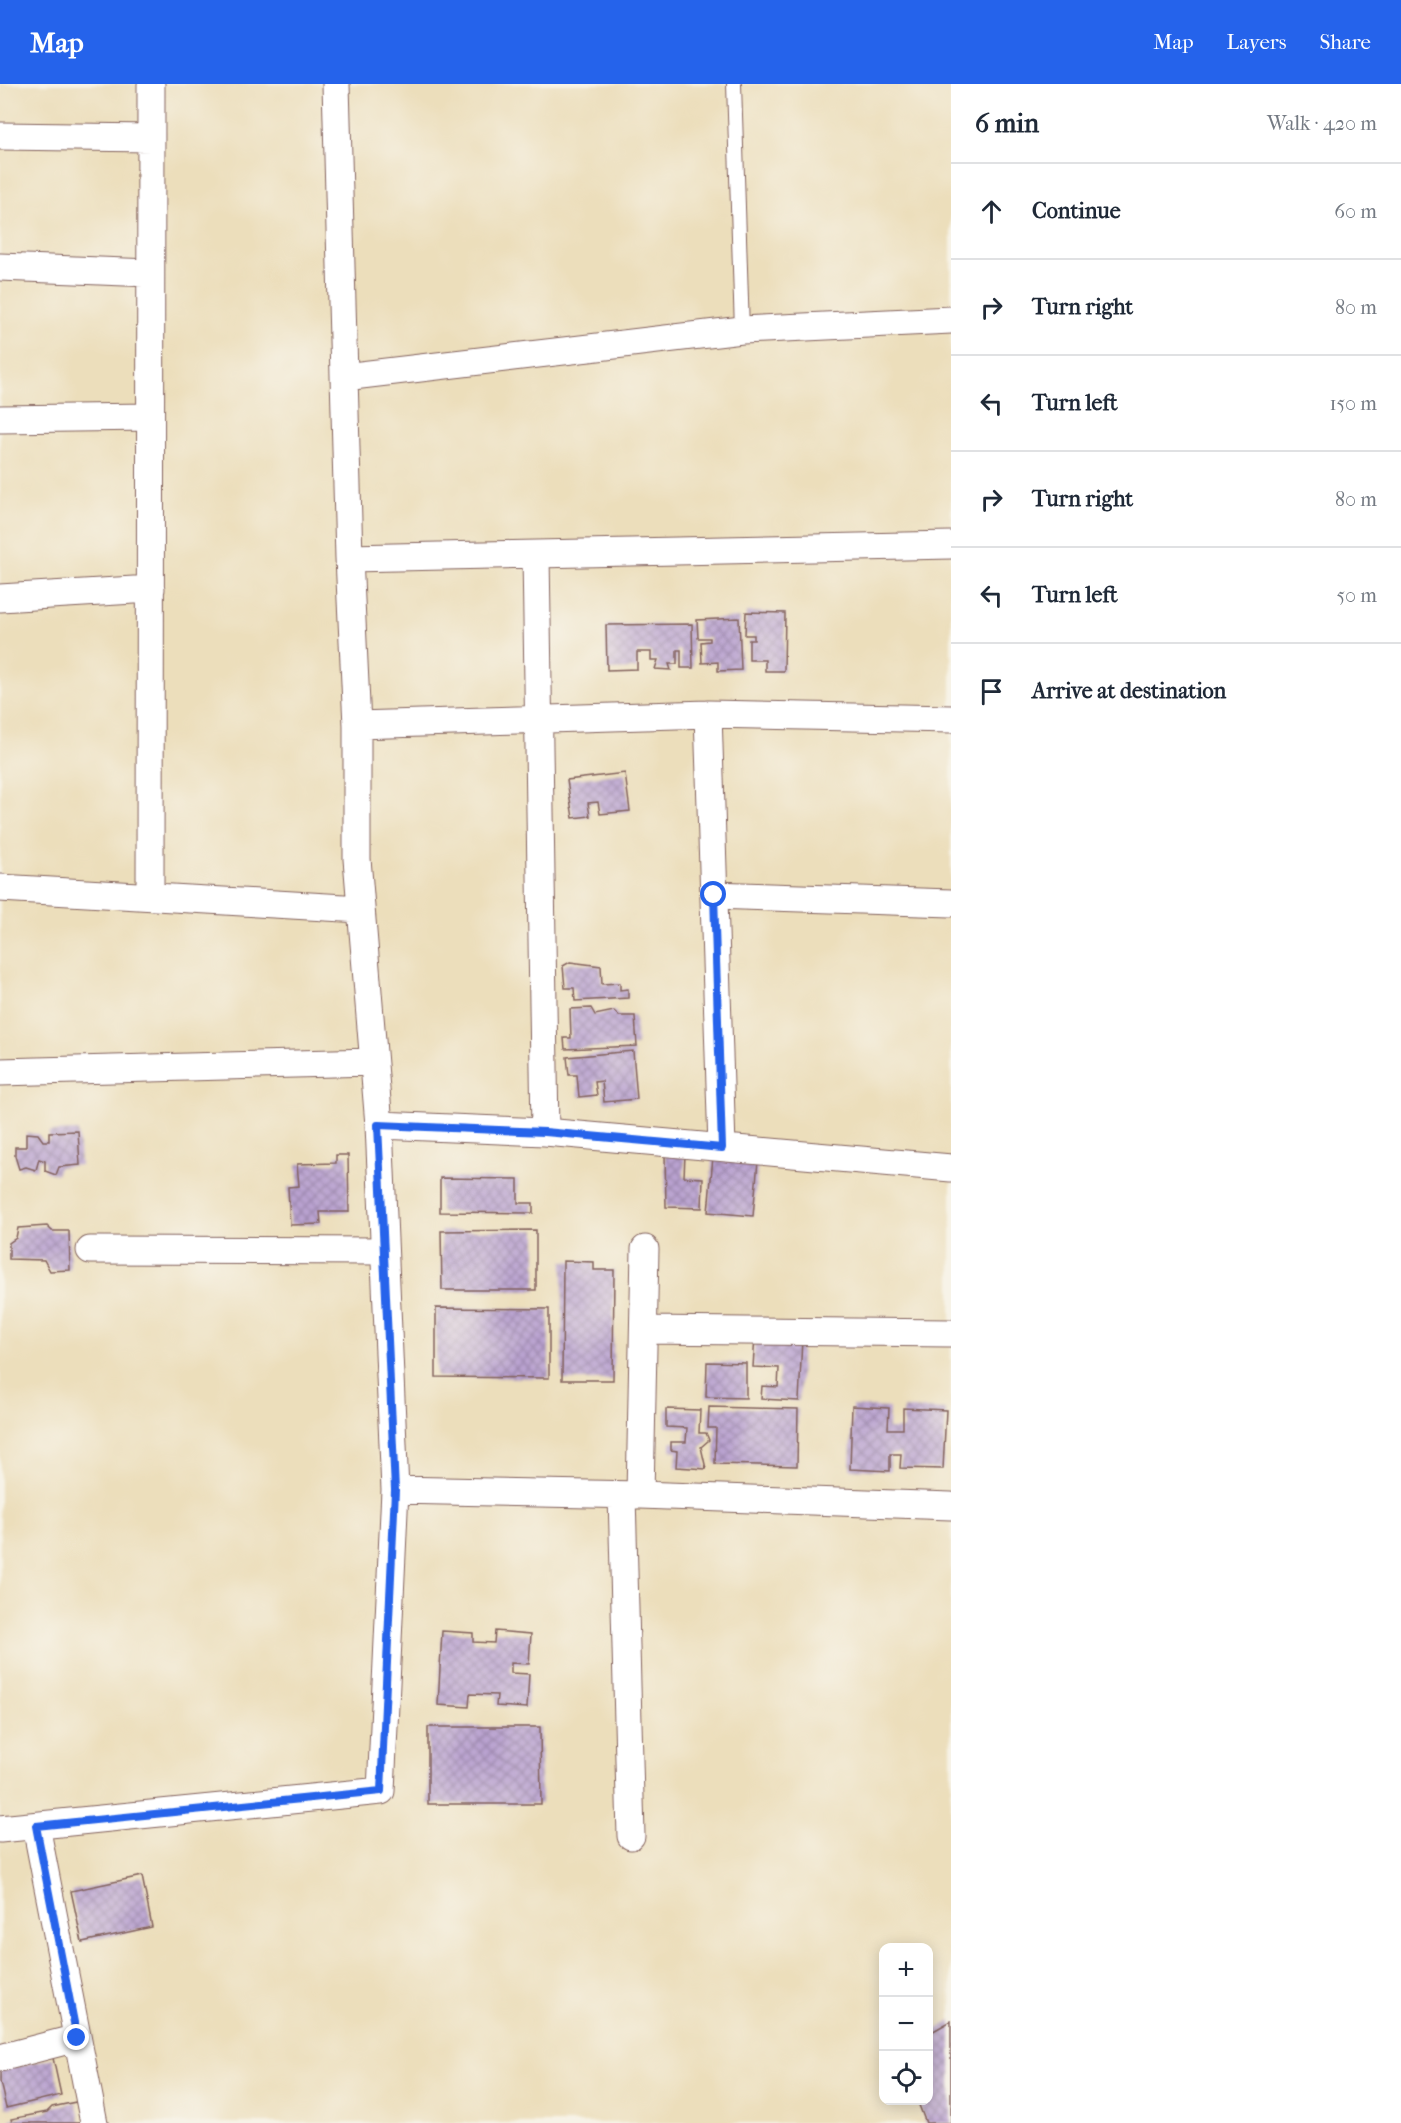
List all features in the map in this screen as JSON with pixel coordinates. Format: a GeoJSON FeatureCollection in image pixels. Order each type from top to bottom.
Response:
{"type":"FeatureCollection","features":[{"type":"Feature","properties":{"kind":"street"},"geometry":{"type":"LineString","coordinates":[[150,896],[149,417],[152,84]]}},
{"type":"Feature","properties":{"kind":"street"},"geometry":{"type":"LineString","coordinates":[[0,1829],[381,1791],[395,1490],[378,1125],[357,859],[357,724],[349,558],[336,84]]}},
{"type":"Feature","properties":{"kind":"street"},"geometry":{"type":"LineString","coordinates":[[0,136],[151,138]]}},
{"type":"Feature","properties":{"kind":"street"},"geometry":{"type":"LineString","coordinates":[[0,267],[150,273]]}},
{"type":"Feature","properties":{"kind":"street"},"geometry":{"type":"LineString","coordinates":[[344,377],[742,330],[951,320]]}},
{"type":"Feature","properties":{"kind":"street"},"geometry":{"type":"LineString","coordinates":[[0,419],[149,417]]}},
{"type":"Feature","properties":{"kind":"street"},"geometry":{"type":"LineString","coordinates":[[349,558],[951,545]]}},
{"type":"Feature","properties":{"kind":"street"},"geometry":{"type":"LineString","coordinates":[[536,555],[545,1132]]}},
{"type":"Feature","properties":{"kind":"street"},"geometry":{"type":"LineString","coordinates":[[0,598],[151,589]]}},
{"type":"Feature","properties":{"kind":"street"},"geometry":{"type":"LineString","coordinates":[[357,724],[708,714],[951,719]]}},
{"type":"Feature","properties":{"kind":"street"},"geometry":{"type":"LineString","coordinates":[[708,714],[722,1148]]}},
{"type":"Feature","properties":{"kind":"street"},"geometry":{"type":"LineString","coordinates":[[0,888],[361,909]]}},
{"type":"Feature","properties":{"kind":"street"},"geometry":{"type":"LineString","coordinates":[[714,895],[951,903]]}},
{"type":"Feature","properties":{"kind":"street"},"geometry":{"type":"LineString","coordinates":[[0,1073],[372,1062]]}},
{"type":"Feature","properties":{"kind":"street"},"geometry":{"type":"LineString","coordinates":[[378,1125],[545,1132],[951,1168]]}},
{"type":"Feature","properties":{"kind":"street"},"geometry":{"type":"LineString","coordinates":[[632,1836],[631,1495],[644,1330],[645,1249]]}},
{"type":"Feature","properties":{"kind":"street"},"geometry":{"type":"LineString","coordinates":[[90,1250],[384,1251]]}},
{"type":"Feature","properties":{"kind":"street"},"geometry":{"type":"LineString","coordinates":[[644,1330],[951,1333]]}},
{"type":"Feature","properties":{"kind":"street"},"geometry":{"type":"LineString","coordinates":[[395,1490],[951,1506]]}},
{"type":"Feature","properties":{"kind":"street"},"geometry":{"type":"LineString","coordinates":[[36,1826],[94,2123]]}},
{"type":"Feature","properties":{"kind":"street"},"geometry":{"type":"LineString","coordinates":[[0,2058],[77,2038]]}},
{"type":"Feature","properties":{"kind":"lane"},"geometry":{"type":"LineString","coordinates":[[734,84],[742,330]]}},
{"type":"Feature","properties":{"kind":"building"},"geometry":{"type":"Polygon","coordinates":[[[746,612],[785,613],[784,671],[765,671],[765,660],[749,660],[749,640],[754,640],[754,635],[745,635],[746,612]]]}},
{"type":"Feature","properties":{"kind":"building"},"geometry":{"type":"Polygon","coordinates":[[[739,618],[741,670],[718,671],[718,662],[702,663],[701,642],[710,641],[710,638],[698,638],[697,620],[739,618]]]}},
{"type":"Feature","properties":{"kind":"building"},"geometry":{"type":"Polygon","coordinates":[[[692,624],[693,668],[681,668],[681,650],[677,650],[677,664],[669,664],[671,670],[655,669],[658,660],[651,660],[651,652],[637,652],[637,669],[607,670],[606,625],[692,624]]]}},
{"type":"Feature","properties":{"kind":"building"},"geometry":{"type":"Polygon","coordinates":[[[625,773],[630,811],[600,814],[598,802],[588,803],[590,816],[573,818],[567,780],[625,773]]]}},
{"type":"Feature","properties":{"kind":"building"},"geometry":{"type":"Polygon","coordinates":[[[570,962],[601,966],[602,984],[620,983],[620,990],[628,989],[628,998],[575,1001],[574,988],[565,988],[563,966],[570,962]]]}},
{"type":"Feature","properties":{"kind":"building"},"geometry":{"type":"Polygon","coordinates":[[[591,1008],[595,1015],[614,1011],[619,1016],[635,1016],[637,1046],[565,1049],[564,1038],[571,1038],[570,1009],[591,1008]]]}},
{"type":"Feature","properties":{"kind":"building"},"geometry":{"type":"Polygon","coordinates":[[[633,1051],[637,1099],[604,1102],[602,1081],[595,1082],[597,1095],[579,1097],[577,1075],[569,1075],[567,1057],[633,1051]]]}},
{"type":"Feature","properties":{"kind":"building"},"geometry":{"type":"Polygon","coordinates":[[[78,1131],[80,1165],[59,1167],[56,1175],[45,1171],[45,1161],[39,1159],[36,1170],[26,1167],[19,1169],[15,1147],[26,1147],[26,1133],[38,1134],[43,1141],[49,1141],[49,1132],[78,1131]]]}},
{"type":"Feature","properties":{"kind":"building"},"geometry":{"type":"Polygon","coordinates":[[[665,1154],[685,1155],[684,1177],[703,1178],[702,1208],[666,1207],[665,1154]]]}},
{"type":"Feature","properties":{"kind":"building"},"geometry":{"type":"Polygon","coordinates":[[[336,1155],[348,1155],[349,1212],[320,1212],[321,1224],[290,1225],[288,1187],[299,1186],[297,1164],[336,1163],[336,1155]]]}},
{"type":"Feature","properties":{"kind":"building"},"geometry":{"type":"Polygon","coordinates":[[[713,1157],[758,1161],[753,1216],[708,1212],[713,1157]]]}},
{"type":"Feature","properties":{"kind":"building"},"geometry":{"type":"Polygon","coordinates":[[[440,1178],[518,1179],[518,1203],[533,1203],[533,1213],[440,1212],[440,1178]]]}},
{"type":"Feature","properties":{"kind":"building"},"geometry":{"type":"Polygon","coordinates":[[[47,1226],[52,1231],[69,1231],[70,1270],[50,1271],[44,1260],[9,1259],[9,1243],[16,1238],[18,1228],[47,1226]]]}},
{"type":"Feature","properties":{"kind":"building"},"geometry":{"type":"Polygon","coordinates":[[[536,1230],[536,1290],[442,1290],[441,1231],[536,1230]]]}},
{"type":"Feature","properties":{"kind":"building"},"geometry":{"type":"Polygon","coordinates":[[[563,1261],[594,1262],[594,1270],[614,1270],[613,1380],[562,1380],[563,1261]]]}},
{"type":"Feature","properties":{"kind":"building"},"geometry":{"type":"Polygon","coordinates":[[[436,1308],[549,1309],[549,1378],[436,1377],[436,1308]]]}},
{"type":"Feature","properties":{"kind":"building"},"geometry":{"type":"Polygon","coordinates":[[[755,1336],[802,1339],[799,1401],[761,1399],[762,1386],[778,1387],[779,1368],[753,1367],[755,1336]]]}},
{"type":"Feature","properties":{"kind":"building"},"geometry":{"type":"Polygon","coordinates":[[[707,1362],[746,1363],[746,1398],[706,1397],[707,1362]]]}},
{"type":"Feature","properties":{"kind":"building"},"geometry":{"type":"Polygon","coordinates":[[[852,1406],[889,1408],[888,1429],[903,1429],[903,1408],[946,1410],[943,1469],[900,1468],[901,1454],[890,1454],[890,1471],[850,1469],[852,1406]]]}},
{"type":"Feature","properties":{"kind":"building"},"geometry":{"type":"Polygon","coordinates":[[[709,1407],[798,1409],[797,1466],[715,1464],[716,1428],[708,1428],[709,1407]]]}},
{"type":"Feature","properties":{"kind":"building"},"geometry":{"type":"Polygon","coordinates":[[[666,1409],[700,1410],[699,1433],[706,1433],[709,1440],[701,1447],[706,1469],[676,1467],[677,1451],[671,1450],[671,1442],[686,1442],[687,1428],[666,1427],[666,1409]]]}},
{"type":"Feature","properties":{"kind":"building"},"geometry":{"type":"Polygon","coordinates":[[[442,1631],[473,1633],[473,1642],[494,1643],[495,1631],[531,1634],[529,1664],[511,1663],[511,1673],[529,1674],[527,1708],[496,1706],[497,1695],[470,1694],[469,1707],[438,1705],[442,1631]]]}},
{"type":"Feature","properties":{"kind":"building"},"geometry":{"type":"Polygon","coordinates":[[[428,1727],[540,1727],[541,1804],[428,1804],[428,1727]]]}},
{"type":"Feature","properties":{"kind":"building"},"geometry":{"type":"Polygon","coordinates":[[[142,1876],[152,1927],[82,1942],[71,1891],[142,1876]]]}},
{"type":"Feature","properties":{"kind":"building"},"geometry":{"type":"Polygon","coordinates":[[[951,2021],[951,2123],[926,2123],[919,2105],[933,2105],[933,2031],[951,2021]]]}},
{"type":"Feature","properties":{"kind":"building"},"geometry":{"type":"Polygon","coordinates":[[[53,2058],[61,2095],[6,2108],[0,2082],[0,2070],[53,2058]]]}},
{"type":"Feature","properties":{"kind":"building"},"geometry":{"type":"Polygon","coordinates":[[[76,2102],[81,2123],[12,2123],[11,2119],[47,2112],[52,2107],[76,2102]]]}},
{"type":"Feature","properties":{"kind":"route"},"geometry":{"type":"LineString","coordinates":[[77,2038],[36,1826],[381,1791],[395,1490],[378,1125],[545,1132],[722,1148],[714,895]]}}]}
